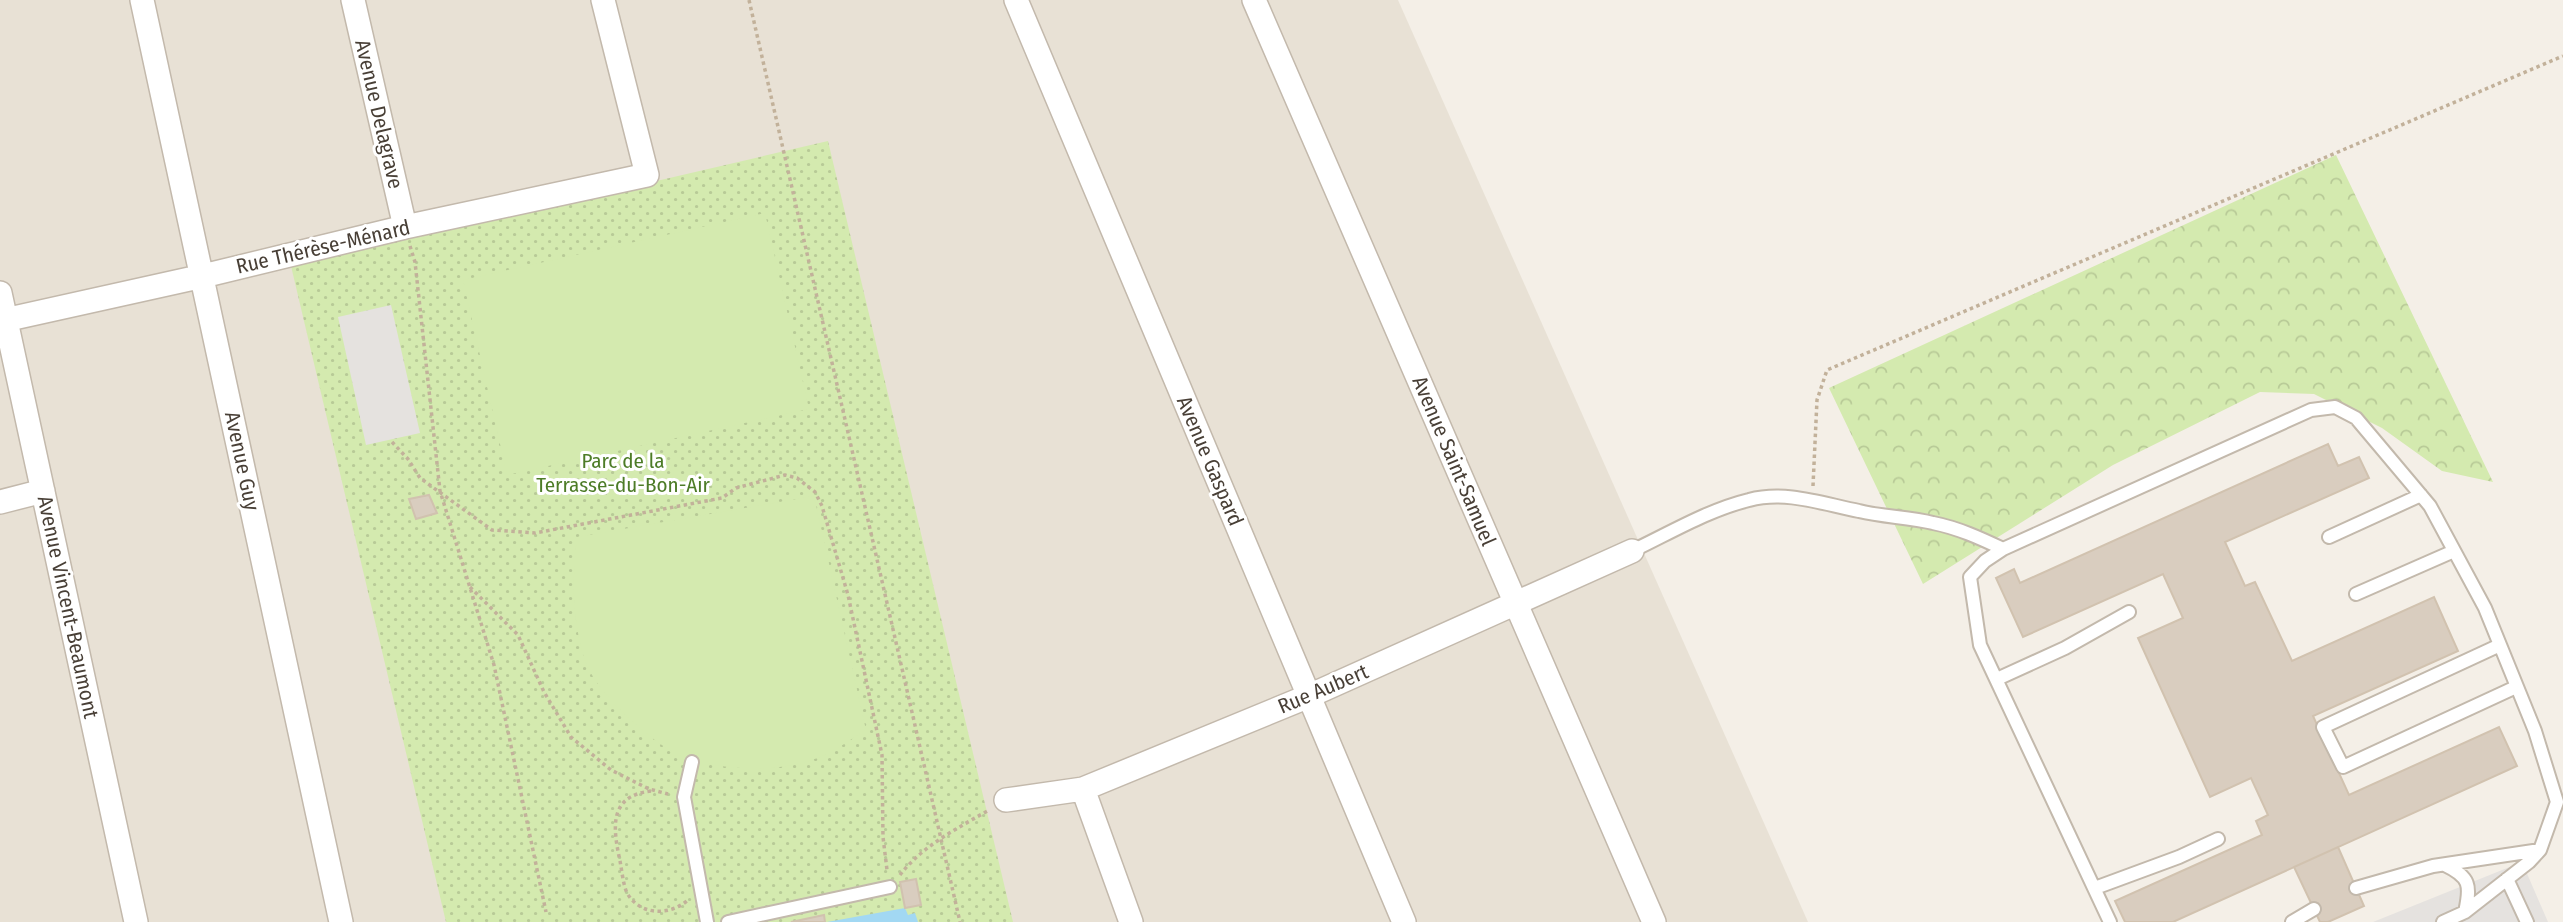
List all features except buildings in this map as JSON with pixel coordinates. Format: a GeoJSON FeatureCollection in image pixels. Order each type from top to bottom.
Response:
{"type":"FeatureCollection","features":[{"type":"Feature","properties":{"kind":"street","name":"Avenue Guy"},"geometry":{"type":"LineString","coordinates":[[142,0],[341,922]]}},
{"type":"Feature","properties":{"kind":"street","name":"Avenue Delagrave"},"geometry":{"type":"LineString","coordinates":[[353,0],[405,228]]}},
{"type":"Feature","properties":{"kind":"street","name":"Rue Thérèse-Ménard"},"geometry":{"type":"LineString","coordinates":[[3,320],[647,175],[603,0]]}},
{"type":"Feature","properties":{"kind":"street","name":"Avenue Gaspard"},"geometry":{"type":"LineString","coordinates":[[1016,0],[1405,922]]}},
{"type":"Feature","properties":{"kind":"street","name":"Avenue Saint-Samuel"},"geometry":{"type":"LineString","coordinates":[[1254,0],[1654,922]]}},
{"type":"Feature","properties":{"kind":"street","name":"Avenue Vincent-Beaumont"},"geometry":{"type":"LineString","coordinates":[[0,293],[3,320],[43,491],[136,922]]}},
{"type":"Feature","properties":{"kind":"street"},"geometry":{"type":"LineString","coordinates":[[0,502],[43,491]]}},
{"type":"Feature","properties":{"kind":"street","name":"Rue Aubert"},"geometry":{"type":"LineString","coordinates":[[1006,800],[1083,789],[1309,696],[1632,551]]}},
{"type":"Feature","properties":{"kind":"street"},"geometry":{"type":"LineString","coordinates":[[1083,789],[1131,922]]}},
{"type":"Feature","properties":{"kind":"lane"},"geometry":{"type":"LineString","coordinates":[[2110,922],[1980,645],[1970,577],[1985,561],[2003,549],[2311,410],[2335,407],[2356,418],[2430,506],[2485,608],[2535,732],[2557,802],[2540,850],[2529,862],[2465,912],[2443,922]]}},
{"type":"Feature","properties":{"kind":"lane"},"geometry":{"type":"LineString","coordinates":[[2329,537],[2421,495]]}},
{"type":"Feature","properties":{"kind":"lane"},"geometry":{"type":"LineString","coordinates":[[1632,551],[1720,509],[1751,499],[1813,499],[1862,512],[1933,523],[1970,534],[2003,549]]}},
{"type":"Feature","properties":{"kind":"lane"},"geometry":{"type":"LineString","coordinates":[[2356,594],[2454,551]]}},
{"type":"Feature","properties":{"kind":"lane"},"geometry":{"type":"LineString","coordinates":[[1997,679],[2065,648],[2129,612]]}},
{"type":"Feature","properties":{"kind":"lane"},"geometry":{"type":"LineString","coordinates":[[2500,645],[2323,727],[2343,767],[2516,687]]}},
{"type":"Feature","properties":{"kind":"lane"},"geometry":{"type":"LineString","coordinates":[[692,762],[684,797],[707,922]]}},
{"type":"Feature","properties":{"kind":"lane"},"geometry":{"type":"LineString","coordinates":[[2095,888],[2179,857],[2218,839]]}},
{"type":"Feature","properties":{"kind":"lane"},"geometry":{"type":"LineString","coordinates":[[2356,888],[2445,865],[2540,850]]}},
{"type":"Feature","properties":{"kind":"lane"},"geometry":{"type":"LineString","coordinates":[[2445,865],[2461,873],[2467,883],[2469,897],[2465,912]]}},
{"type":"Feature","properties":{"kind":"lane"},"geometry":{"type":"LineString","coordinates":[[2507,879],[2527,922]]}},
{"type":"Feature","properties":{"kind":"lane"},"geometry":{"type":"LineString","coordinates":[[728,922],[890,887]]}},
{"type":"Feature","properties":{"kind":"lane"},"geometry":{"type":"LineString","coordinates":[[2292,922],[2314,909]]}},
{"type":"Feature","properties":{"kind":"path"},"geometry":{"type":"LineString","coordinates":[[749,0],[960,922]]}},
{"type":"Feature","properties":{"kind":"path"},"geometry":{"type":"LineString","coordinates":[[1813,499],[1817,400],[1827,370],[2563,57]]}},
{"type":"Feature","properties":{"kind":"path"},"geometry":{"type":"LineString","coordinates":[[405,228],[415,262],[440,491],[494,665],[546,912]]}},
{"type":"Feature","properties":{"kind":"path"},"geometry":{"type":"LineString","coordinates":[[393,442],[420,478],[492,530],[535,533],[722,498],[736,488],[785,475],[797,478],[815,492],[822,506],[848,595],[882,755],[883,837],[890,887]]}},
{"type":"Feature","properties":{"kind":"path"},"geometry":{"type":"LineString","coordinates":[[469,586],[517,635],[544,692],[571,737],[611,770],[654,790],[640,792],[629,798],[615,819],[614,832],[627,892],[645,909],[671,911],[689,899],[698,876]]}},
{"type":"Feature","properties":{"kind":"path"},"geometry":{"type":"LineString","coordinates":[[890,887],[910,862],[942,838],[1006,800]]}},
{"type":"Feature","properties":{"kind":"shaded area"},"geometry":{"type":"Polygon","coordinates":[[[0,0],[1398,0],[1808,922],[0,922],[0,0]]]}},
{"type":"Feature","properties":{"kind":"shaded area"},"geometry":{"type":"Polygon","coordinates":[[[391,305],[420,433],[366,445],[338,317],[391,305]]]}},
{"type":"Feature","properties":{"kind":"shaded area"},"geometry":{"type":"Polygon","coordinates":[[[2522,862],[2548,922],[2373,922],[2522,862]]]}},
{"type":"Feature","properties":{"kind":"green space","name":"Parc de la Terrasse-du-Bon-Air"},"geometry":{"type":"Polygon","coordinates":[[[828,141],[1013,922],[446,922],[291,266],[828,141]]]}},
{"type":"Feature","properties":{"kind":"green space"},"geometry":{"type":"Polygon","coordinates":[[[2336,155],[2493,482],[2442,471],[2382,428],[2314,394],[2260,392],[2113,465],[1923,584],[1829,388],[2336,155]]]}},
{"type":"Feature","properties":{"kind":"green space"},"geometry":{"type":"Polygon","coordinates":[[[765,213],[809,409],[507,475],[463,280],[765,213]]]}},
{"type":"Feature","properties":{"kind":"green space"},"geometry":{"type":"Polygon","coordinates":[[[814,496],[866,730],[825,755],[771,768],[714,765],[673,752],[618,707],[598,684],[588,667],[580,643],[575,613],[574,568],[577,537],[814,496]]]}},
{"type":"Feature","properties":{"kind":"water"},"geometry":{"type":"Polygon","coordinates":[[[905,908],[908,915],[915,913],[918,922],[827,922],[905,908]]]}}]}
